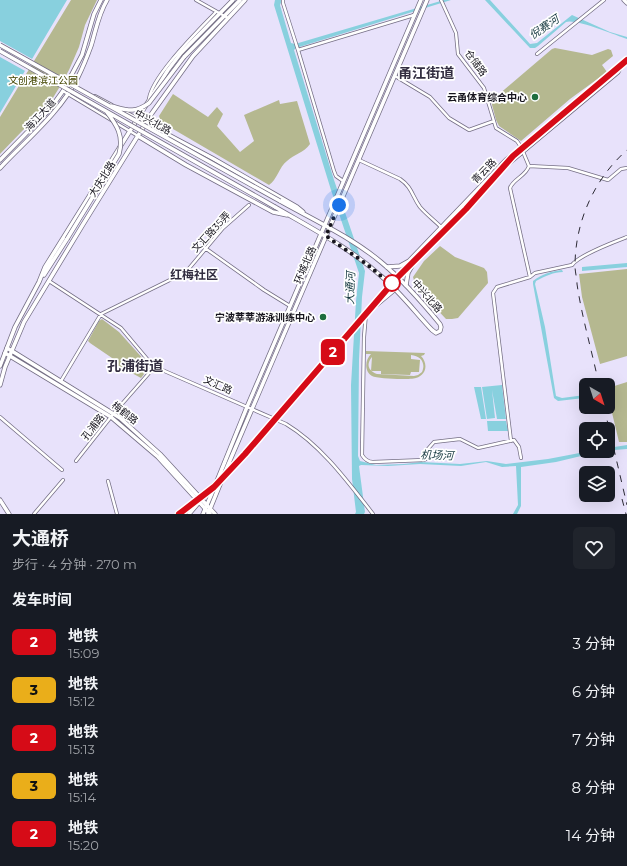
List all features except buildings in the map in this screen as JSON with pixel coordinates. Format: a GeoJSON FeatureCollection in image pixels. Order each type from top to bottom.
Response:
{"type":"FeatureCollection","features":[{"type":"Feature","properties":{"kind":"main road","name":"海江大道"},"geometry":{"type":"LineString","coordinates":[[0,160],[50,109],[63,91],[82,55],[94,14],[101,0]]}},
{"type":"Feature","properties":{"kind":"main road","name":"海江大道"},"geometry":{"type":"LineString","coordinates":[[0,168],[53,115],[68,94],[86,59],[99,16],[107,0]]}},
{"type":"Feature","properties":{"kind":"main road","name":"大庆北路"},"geometry":{"type":"LineString","coordinates":[[0,366],[15,327],[39,282],[44,267],[148,101],[181,53],[218,13],[233,0]]}},
{"type":"Feature","properties":{"kind":"main road","name":"大庆北路"},"geometry":{"type":"LineString","coordinates":[[0,385],[9,356],[24,322],[146,123],[182,70],[240,0]]}},
{"type":"Feature","properties":{"kind":"main road","name":"大庆北路"},"geometry":{"type":"LineString","coordinates":[[226,17],[245,0]]}},
{"type":"Feature","properties":{"kind":"main road","name":"环城北路"},"geometry":{"type":"LineString","coordinates":[[203,514],[247,407],[421,0]]}},
{"type":"Feature","properties":{"kind":"main road","name":"环城北路"},"geometry":{"type":"LineString","coordinates":[[209,512],[427,0]]}},
{"type":"Feature","properties":{"kind":"main road"},"geometry":{"type":"LineString","coordinates":[[624,0],[627,3]]}},
{"type":"Feature","properties":{"kind":"main road"},"geometry":{"type":"LineString","coordinates":[[0,51],[105,107],[128,111],[143,108],[154,98],[184,57],[226,17]]}},
{"type":"Feature","properties":{"kind":"main road"},"geometry":{"type":"LineString","coordinates":[[0,45],[105,107],[116,123],[121,141],[119,154],[39,282]]}},
{"type":"Feature","properties":{"kind":"main road","name":"青云路"},"geometry":{"type":"LineString","coordinates":[[387,267],[400,266],[406,263],[506,160],[618,68],[618,72],[509,163],[413,264],[408,273],[406,285]]}},
{"type":"Feature","properties":{"kind":"main road","name":"中兴北路"},"geometry":{"type":"LineString","coordinates":[[105,107],[350,240],[387,267],[406,285],[440,324],[440,330],[436,332],[432,330],[381,276],[368,265],[326,236],[105,107]]}},
{"type":"Feature","properties":{"kind":"main road"},"geometry":{"type":"LineString","coordinates":[[146,123],[212,158],[297,207],[310,218]]}},
{"type":"Feature","properties":{"kind":"main road"},"geometry":{"type":"LineString","coordinates":[[138,136],[186,165],[273,212],[292,217]]}},
{"type":"Feature","properties":{"kind":"main road","name":"梅鹤路"},"geometry":{"type":"LineString","coordinates":[[6,348],[114,413],[160,454],[201,501]]}},
{"type":"Feature","properties":{"kind":"main road","name":"梅鹤路"},"geometry":{"type":"LineString","coordinates":[[5,353],[111,417],[158,457],[206,506],[209,512],[215,514]]}},
{"type":"Feature","properties":{"kind":"main road","name":"环城北路"},"geometry":{"type":"LineString","coordinates":[[189,514],[217,481]]}},
{"type":"Feature","properties":{"kind":"main road"},"geometry":{"type":"LineString","coordinates":[[0,500],[9,514]]}},
{"type":"Feature","properties":{"kind":"street"},"geometry":{"type":"LineString","coordinates":[[196,0],[226,17]]}},
{"type":"Feature","properties":{"kind":"street"},"geometry":{"type":"LineString","coordinates":[[283,0],[334,171],[336,176],[344,182]]}},
{"type":"Feature","properties":{"kind":"street","name":"仓储路"},"geometry":{"type":"LineString","coordinates":[[441,0],[456,33],[458,54],[484,88],[494,122]]}},
{"type":"Feature","properties":{"kind":"street"},"geometry":{"type":"LineString","coordinates":[[537,54],[604,0]]}},
{"type":"Feature","properties":{"kind":"street"},"geometry":{"type":"LineString","coordinates":[[298,50],[414,15]]}},
{"type":"Feature","properties":{"kind":"street"},"geometry":{"type":"LineString","coordinates":[[395,76],[430,97],[449,118],[470,130],[494,122],[498,130],[512,137],[521,147],[529,166],[527,171],[511,184],[510,188],[530,277]]}},
{"type":"Feature","properties":{"kind":"street"},"geometry":{"type":"LineString","coordinates":[[68,81],[146,123]]}},
{"type":"Feature","properties":{"kind":"street"},"geometry":{"type":"LineString","coordinates":[[63,91],[138,136]]}},
{"type":"Feature","properties":{"kind":"street"},"geometry":{"type":"LineString","coordinates":[[359,160],[406,183],[421,208],[441,227]]}},
{"type":"Feature","properties":{"kind":"street"},"geometry":{"type":"LineString","coordinates":[[529,166],[568,168],[608,180],[621,169],[627,168]]}},
{"type":"Feature","properties":{"kind":"street","name":"文汇路35弄"},"geometry":{"type":"LineString","coordinates":[[101,314],[186,272],[223,228],[249,205]]}},
{"type":"Feature","properties":{"kind":"street"},"geometry":{"type":"LineString","coordinates":[[511,441],[493,293],[497,287],[530,277],[535,273],[572,265],[575,260],[585,255],[627,238]]}},
{"type":"Feature","properties":{"kind":"street"},"geometry":{"type":"LineString","coordinates":[[205,248],[264,290],[290,306]]}},
{"type":"Feature","properties":{"kind":"street","name":"文汇路"},"geometry":{"type":"LineString","coordinates":[[48,281],[121,328],[153,366],[286,424],[310,441],[324,454],[373,514]]}},
{"type":"Feature","properties":{"kind":"street"},"geometry":{"type":"LineString","coordinates":[[395,290],[377,305],[368,308],[366,313],[364,337],[362,455],[364,459],[373,462],[424,460],[426,459],[427,450],[434,442],[460,439],[478,448],[514,440],[521,458]]}},
{"type":"Feature","properties":{"kind":"street"},"geometry":{"type":"LineString","coordinates":[[62,381],[101,314]]}},
{"type":"Feature","properties":{"kind":"street","name":"孔浦路"},"geometry":{"type":"LineString","coordinates":[[76,461],[114,413],[150,372],[153,366]]}},
{"type":"Feature","properties":{"kind":"street"},"geometry":{"type":"LineString","coordinates":[[0,417],[62,470]]}},
{"type":"Feature","properties":{"kind":"street"},"geometry":{"type":"LineString","coordinates":[[34,514],[63,480]]}},
{"type":"Feature","properties":{"kind":"street"},"geometry":{"type":"LineString","coordinates":[[108,481],[117,514]]}},
{"type":"Feature","properties":{"kind":"green space","name":"文创港滨江公园"},"geometry":{"type":"Polygon","coordinates":[[[71,0],[97,0],[85,25],[79,47],[69,70],[51,101],[0,154],[0,117],[71,0]]]}},
{"type":"Feature","properties":{"kind":"green space","name":"云甬体育综合中心"},"geometry":{"type":"Polygon","coordinates":[[[555,48],[592,55],[608,49],[611,50],[613,56],[602,65],[607,72],[570,99],[521,141],[499,126],[491,101],[555,48]]]}},
{"type":"Feature","properties":{"kind":"green space"},"geometry":{"type":"Polygon","coordinates":[[[173,94],[208,117],[217,107],[223,114],[217,126],[240,152],[254,141],[244,115],[279,100],[280,104],[297,101],[310,144],[284,164],[272,183],[269,185],[161,122],[159,116],[173,94]]]}},
{"type":"Feature","properties":{"kind":"green space"},"geometry":{"type":"Polygon","coordinates":[[[440,246],[455,257],[484,268],[487,272],[488,283],[458,318],[446,319],[416,287],[413,277],[424,261],[440,246]]]}},
{"type":"Feature","properties":{"kind":"green space"},"geometry":{"type":"Polygon","coordinates":[[[627,269],[627,356],[600,364],[582,297],[579,274],[627,269]]]}},
{"type":"Feature","properties":{"kind":"green space"},"geometry":{"type":"Polygon","coordinates":[[[102,319],[119,332],[146,362],[149,368],[141,378],[117,365],[112,358],[88,341],[99,321],[102,319]]]}},
{"type":"Feature","properties":{"kind":"green space"},"geometry":{"type":"Polygon","coordinates":[[[366,351],[425,353],[421,356],[425,362],[424,372],[416,378],[407,379],[375,377],[369,374],[366,365],[371,354],[366,354],[366,351]],[[411,355],[411,359],[420,360],[419,372],[411,372],[410,375],[381,374],[381,371],[372,371],[377,374],[414,376],[422,372],[423,363],[420,358],[411,355]],[[372,357],[369,362],[369,367],[371,370],[372,357]]]}},
{"type":"Feature","properties":{"kind":"green space"},"geometry":{"type":"Polygon","coordinates":[[[627,382],[627,442],[619,442],[612,414],[615,414],[615,386],[627,382]]]}},
{"type":"Feature","properties":{"kind":"water"},"geometry":{"type":"Polygon","coordinates":[[[0,0],[67,0],[0,113],[0,0]]]}},
{"type":"Feature","properties":{"kind":"water"},"geometry":{"type":"Polygon","coordinates":[[[275,0],[282,0],[280,5],[291,43],[295,44],[444,0],[451,0],[296,48],[294,50],[334,180],[365,271],[362,297],[359,360],[358,456],[360,461],[376,465],[421,462],[460,464],[487,461],[506,464],[548,459],[579,453],[579,456],[556,462],[521,467],[521,506],[517,514],[513,514],[518,505],[516,466],[502,467],[486,462],[461,466],[420,464],[388,466],[361,465],[359,466],[365,512],[364,514],[355,514],[352,479],[351,385],[359,273],[331,190],[274,5],[275,0]]]}},
{"type":"Feature","properties":{"kind":"water"},"geometry":{"type":"Polygon","coordinates":[[[485,0],[490,0],[530,44],[537,43],[572,15],[610,32],[627,37],[627,39],[570,21],[566,22],[538,46],[535,48],[530,48],[485,0]]]}},
{"type":"Feature","properties":{"kind":"water"},"geometry":{"type":"Polygon","coordinates":[[[627,263],[627,267],[582,271],[582,267],[627,263]]]}},
{"type":"Feature","properties":{"kind":"water"},"geometry":{"type":"Polygon","coordinates":[[[562,270],[563,272],[539,279],[535,284],[545,327],[556,396],[562,398],[579,396],[579,399],[558,401],[554,398],[533,284],[533,281],[536,279],[551,272],[562,270]]]}},
{"type":"Feature","properties":{"kind":"water"},"geometry":{"type":"Polygon","coordinates":[[[502,385],[506,419],[497,419],[492,390],[495,418],[487,419],[482,387],[502,385]]]}},
{"type":"Feature","properties":{"kind":"water"},"geometry":{"type":"Polygon","coordinates":[[[474,387],[481,387],[486,419],[481,419],[474,387]]]}},
{"type":"Feature","properties":{"kind":"water"},"geometry":{"type":"Polygon","coordinates":[[[487,421],[506,421],[508,431],[488,431],[487,421]]]}},
{"type":"Feature","properties":{"kind":"water"},"geometry":{"type":"Polygon","coordinates":[[[627,445],[627,449],[615,450],[615,447],[627,445]]]}},
{"type":"Feature","properties":{"kind":"pier"},"geometry":{"type":"Polygon","coordinates":[[[0,41],[34,60],[27,72],[0,57],[0,41]]]}},
{"type":"Feature","properties":{"kind":"railway"},"geometry":{"type":"LineString","coordinates":[[597,378],[577,284],[575,268],[578,233],[589,202],[596,188],[605,174],[627,150]]}},
{"type":"Feature","properties":{"kind":"railway"},"geometry":{"type":"LineString","coordinates":[[606,414],[627,505]]}},
{"type":"Feature","properties":{"kind":"railway"},"geometry":{"type":"LineString","coordinates":[[622,499],[626,514]]}},
{"type":"Feature","properties":{"kind":"metro line","name":"2"},"geometry":{"type":"LineString","coordinates":[[179,514],[214,487],[245,454],[396,279],[466,209],[513,156],[627,60]]}},
{"type":"Feature","properties":{"kind":"place","name":"云甬体育综合中心"},"geometry":{"type":"Point","coordinates":[535,97]}},
{"type":"Feature","properties":{"kind":"place","name":"宁波莘莘游泳训练中心"},"geometry":{"type":"Point","coordinates":[323,317]}},
{"type":"Feature","properties":{"kind":"district","name":"甬江街道"},"geometry":{"type":"Point","coordinates":[426,73]}},
{"type":"Feature","properties":{"kind":"district","name":"红梅社区"},"geometry":{"type":"Point","coordinates":[194,274]}},
{"type":"Feature","properties":{"kind":"district","name":"孔浦街道"},"geometry":{"type":"Point","coordinates":[135,366]}},
{"type":"Feature","properties":{"kind":"route"},"geometry":{"type":"LineString","coordinates":[[339,205],[326,236],[368,265],[388,282],[392,283]]}},
{"type":"Feature","properties":{"kind":"water label","name":"倪赛河"},"geometry":{"type":"Point","coordinates":[544,27]}},
{"type":"Feature","properties":{"kind":"water label","name":"大通河"},"geometry":{"type":"Point","coordinates":[350,288]}},
{"type":"Feature","properties":{"kind":"water label","name":"机场河"},"geometry":{"type":"Point","coordinates":[437,455]}}]}
